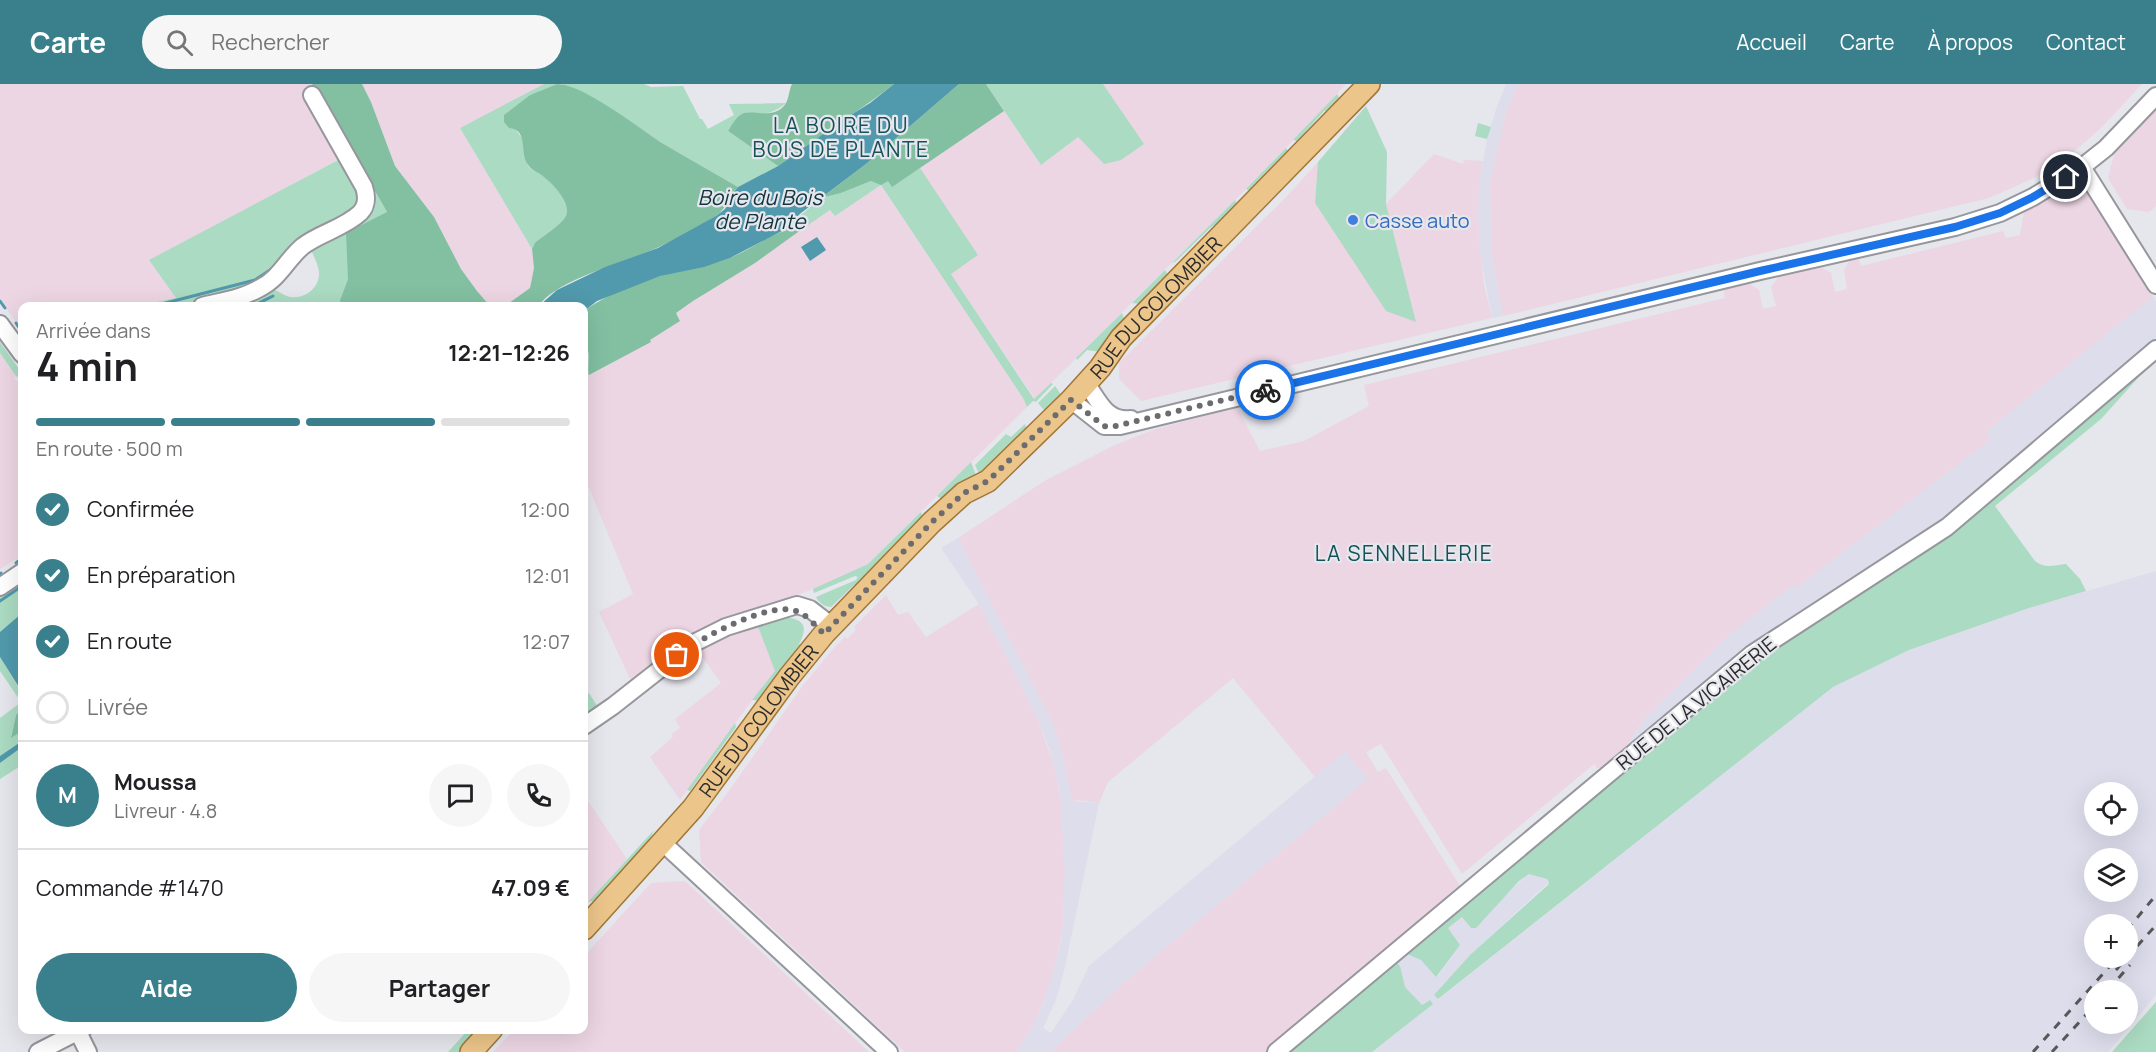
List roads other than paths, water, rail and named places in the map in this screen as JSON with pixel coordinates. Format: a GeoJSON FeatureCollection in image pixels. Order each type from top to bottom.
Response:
{"type":"FeatureCollection","features":[{"type":"Feature","properties":{"kind":"main road","name":"RUE DU COLOMBIER"},"geometry":{"type":"LineString","coordinates":[[588,925],[702,797],[789,677],[828,630],[932,522],[964,493],[988,481],[1071,400],[1100,368],[1130,328],[1369,84]]}},
{"type":"Feature","properties":{"kind":"main road"},"geometry":{"type":"LineString","coordinates":[[471,1052],[487,1034]]}},
{"type":"Feature","properties":{"kind":"street"},"geometry":{"type":"LineString","coordinates":[[218,302],[243,296],[263,287],[279,275],[305,244],[354,218],[363,209],[366,197],[364,187],[312,95]]}},
{"type":"Feature","properties":{"kind":"street"},"geometry":{"type":"LineString","coordinates":[[1071,400],[1104,426],[1112,427],[1760,271],[1955,227],[2000,213],[2033,197],[2082,167],[2106,148],[2156,96]]}},
{"type":"Feature","properties":{"kind":"street"},"geometry":{"type":"LineString","coordinates":[[2082,167],[2156,285]]}},
{"type":"Feature","properties":{"kind":"street"},"geometry":{"type":"LineString","coordinates":[[0,324],[18,349]]}},
{"type":"Feature","properties":{"kind":"street","name":"RUE DE LA VICAIRERIE"},"geometry":{"type":"LineString","coordinates":[[1275,1052],[1752,654],[1947,527],[2156,349]]}},
{"type":"Feature","properties":{"kind":"street"},"geometry":{"type":"LineString","coordinates":[[1086,383],[1105,410],[1118,420],[1162,415]]}},
{"type":"Feature","properties":{"kind":"street"},"geometry":{"type":"LineString","coordinates":[[0,587],[18,575]]}},
{"type":"Feature","properties":{"kind":"street"},"geometry":{"type":"LineString","coordinates":[[588,723],[699,640],[734,624],[797,605],[804,606],[828,630]]}},
{"type":"Feature","properties":{"kind":"street"},"geometry":{"type":"LineString","coordinates":[[663,843],[889,1052]]}},
{"type":"Feature","properties":{"kind":"street"},"geometry":{"type":"LineString","coordinates":[[38,1052],[72,1034]]}},
{"type":"Feature","properties":{"kind":"street"},"geometry":{"type":"LineString","coordinates":[[81,1034],[88,1052]]}},
{"type":"Feature","properties":{"kind":"water","name":"Boire du Bois de Plante"},"geometry":{"type":"Polygon","coordinates":[[[894,84],[959,84],[866,164],[801,213],[782,231],[730,258],[704,267],[660,276],[597,301],[588,308],[588,302],[544,302],[557,290],[605,267],[658,248],[716,216],[725,209],[738,187],[778,166],[894,84]]]}},
{"type":"Feature","properties":{"kind":"water"},"geometry":{"type":"Polygon","coordinates":[[[817,237],[826,250],[810,261],[801,247],[817,237]]]}},
{"type":"Feature","properties":{"kind":"water"},"geometry":{"type":"Polygon","coordinates":[[[18,616],[18,686],[0,657],[0,632],[18,616]]]}},
{"type":"Feature","properties":{"kind":"water"},"geometry":{"type":"Polygon","coordinates":[[[18,744],[18,750],[0,763],[0,756],[18,744]]]}},
{"type":"Feature","properties":{"kind":"waterway"},"geometry":{"type":"LineString","coordinates":[[170,302],[255,280],[273,268]]}},
{"type":"Feature","properties":{"kind":"waterway"},"geometry":{"type":"LineString","coordinates":[[261,302],[273,296]]}},
{"type":"Feature","properties":{"kind":"waterway"},"geometry":{"type":"LineString","coordinates":[[0,301],[5,308]]}},
{"type":"Feature","properties":{"kind":"waterway"},"geometry":{"type":"LineString","coordinates":[[0,601],[18,589]]}},
{"type":"Feature","properties":{"kind":"railway"},"geometry":{"type":"LineString","coordinates":[[2138,917],[2156,895]]}},
{"type":"Feature","properties":{"kind":"railway"},"geometry":{"type":"LineString","coordinates":[[2116,970],[2156,925]]}},
{"type":"Feature","properties":{"kind":"railway"},"geometry":{"type":"LineString","coordinates":[[2033,1052],[2108,968]]}},
{"type":"Feature","properties":{"kind":"railway"},"geometry":{"type":"LineString","coordinates":[[2117,980],[2127,968]]}},
{"type":"Feature","properties":{"kind":"railway"},"geometry":{"type":"LineString","coordinates":[[2052,1052],[2084,1017]]}},
{"type":"Feature","properties":{"kind":"place","name":"Casse auto"},"geometry":{"type":"Point","coordinates":[1353,220]}},
{"type":"Feature","properties":{"kind":"district","name":"LA BOIRE DU BOIS DE PLANTE"},"geometry":{"type":"Point","coordinates":[841,137]}},
{"type":"Feature","properties":{"kind":"district","name":"LA SENNELLERIE"},"geometry":{"type":"Point","coordinates":[1404,553]}}]}
